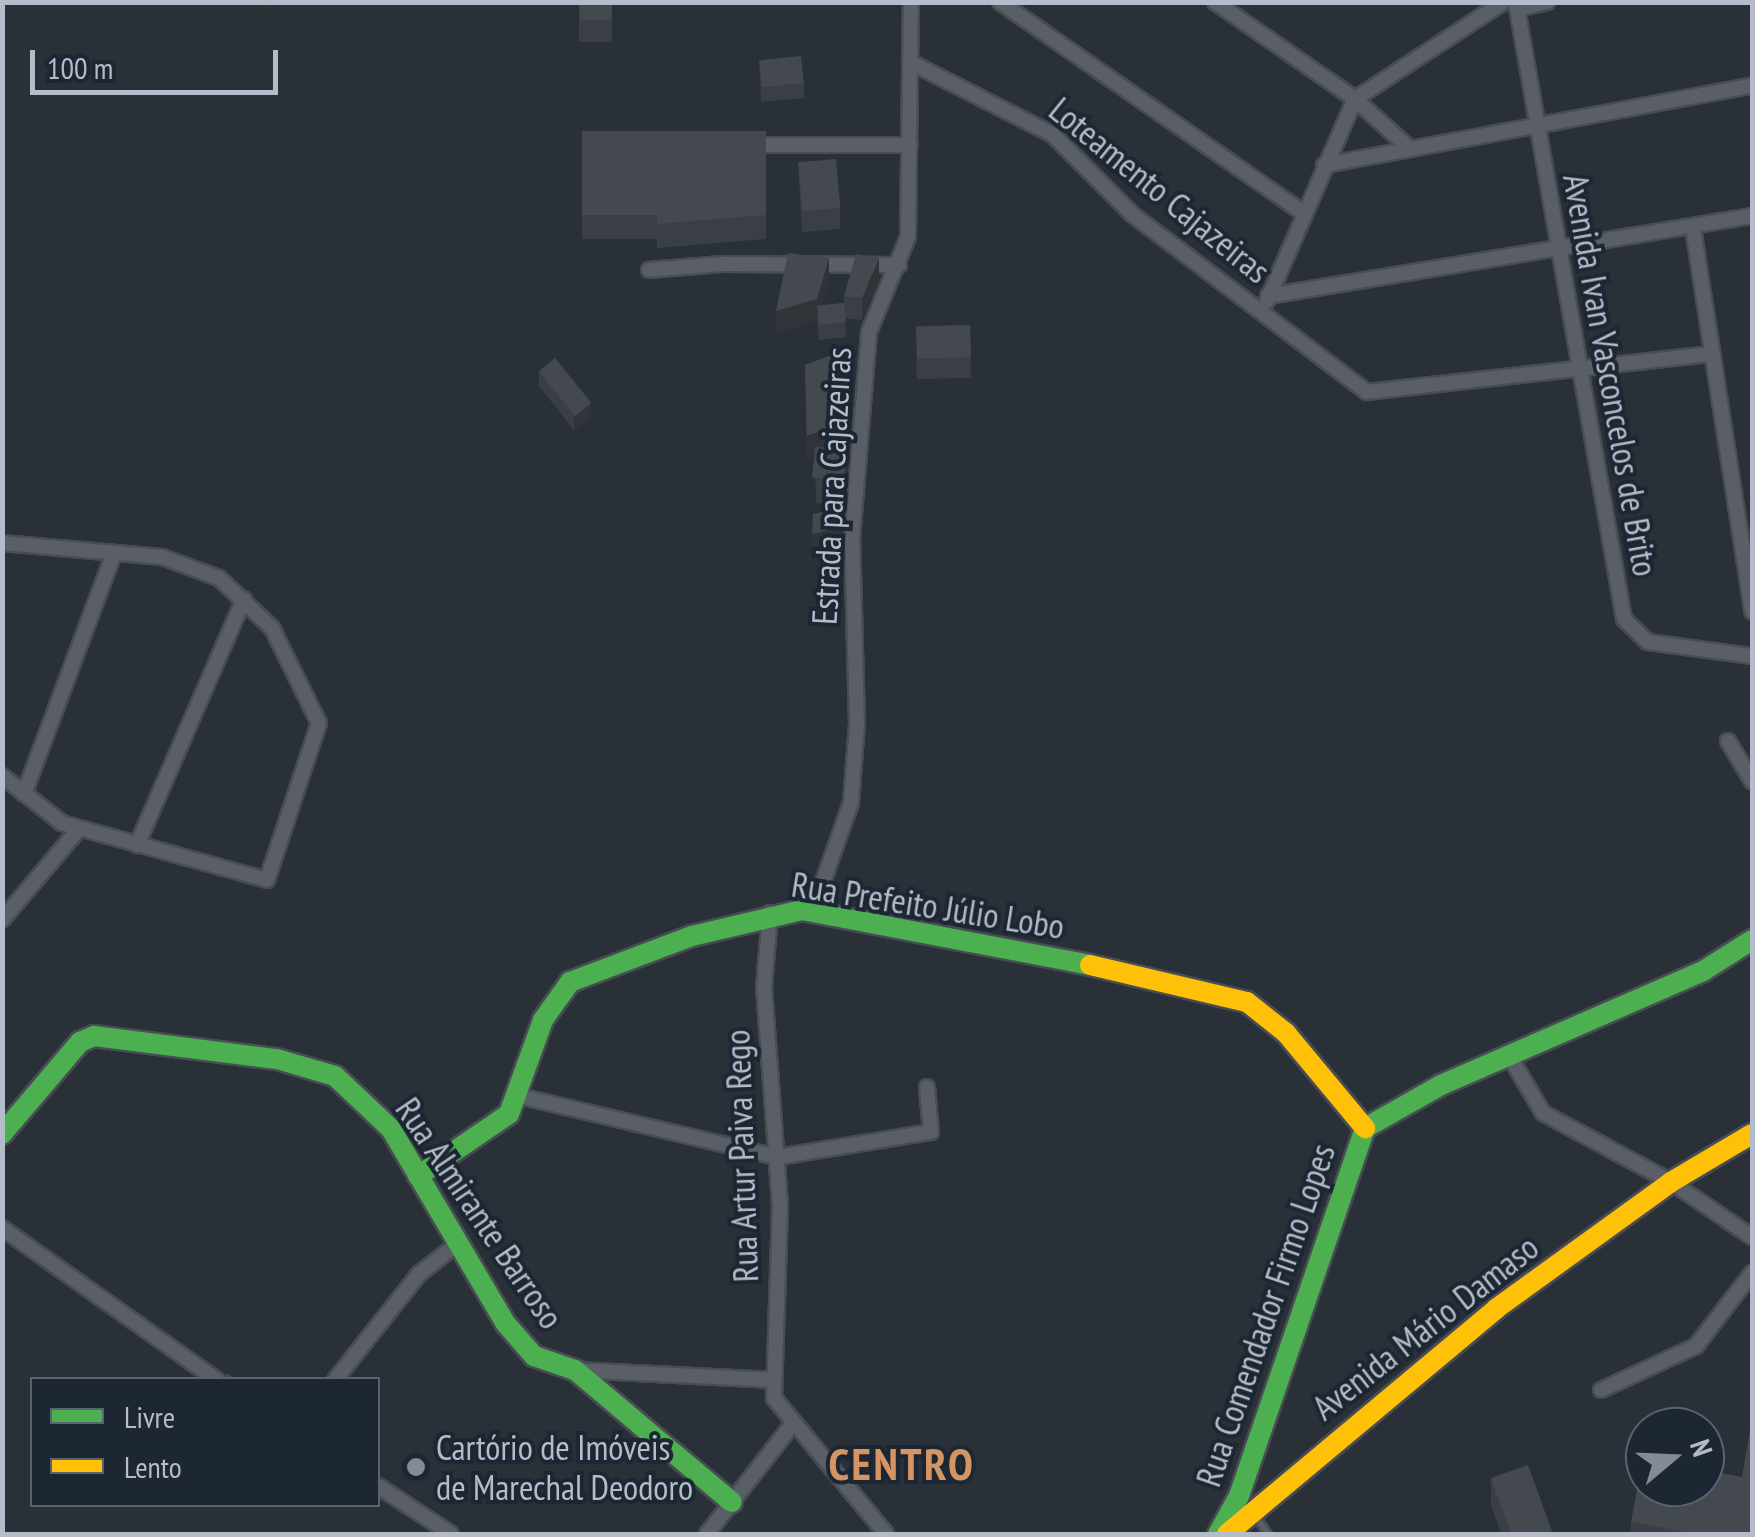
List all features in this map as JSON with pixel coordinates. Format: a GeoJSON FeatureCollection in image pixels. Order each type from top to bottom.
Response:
{"type":"FeatureCollection","features":[{"type":"Feature","properties":{"kind":"street","name":"Estrada para Cajazeiras"},"geometry":{"type":"LineString","coordinates":[[812,913],[851,802],[857,724],[850,580],[864,378],[869,332],[899,265],[909,222],[912,2]]}},
{"type":"Feature","properties":{"kind":"street"},"geometry":{"type":"LineString","coordinates":[[1000,2],[1305,214]]}},
{"type":"Feature","properties":{"kind":"street"},"geometry":{"type":"LineString","coordinates":[[1215,2],[1355,99],[1408,147]]}},
{"type":"Feature","properties":{"kind":"street"},"geometry":{"type":"LineString","coordinates":[[1266,304],[1355,99],[1512,5],[1547,2]]}},
{"type":"Feature","properties":{"kind":"street","name":"Avenida Ivan Vasconcelos de Brito"},"geometry":{"type":"LineString","coordinates":[[1512,5],[1631,632],[1648,642],[1752,656]]}},
{"type":"Feature","properties":{"kind":"street","name":"Loteamento Cajazeiras"},"geometry":{"type":"LineString","coordinates":[[910,62],[1053,135],[1133,214],[1266,304],[1367,392],[1712,354]]}},
{"type":"Feature","properties":{"kind":"street"},"geometry":{"type":"LineString","coordinates":[[1324,165],[1752,86]]}},
{"type":"Feature","properties":{"kind":"street"},"geometry":{"type":"LineString","coordinates":[[736,145],[910,145]]}},
{"type":"Feature","properties":{"kind":"street"},"geometry":{"type":"LineString","coordinates":[[1266,304],[1752,216]]}},
{"type":"Feature","properties":{"kind":"street"},"geometry":{"type":"LineString","coordinates":[[1693,228],[1752,611]]}},
{"type":"Feature","properties":{"kind":"street"},"geometry":{"type":"LineString","coordinates":[[649,270],[722,264],[899,265]]}},
{"type":"Feature","properties":{"kind":"street"},"geometry":{"type":"LineString","coordinates":[[2,543],[114,552],[191,564],[244,599],[290,654],[319,723],[267,880],[79,830],[2,776]]}},
{"type":"Feature","properties":{"kind":"street"},"geometry":{"type":"LineString","coordinates":[[24,794],[114,552]]}},
{"type":"Feature","properties":{"kind":"street"},"geometry":{"type":"LineString","coordinates":[[136,845],[244,599]]}},
{"type":"Feature","properties":{"kind":"street"},"geometry":{"type":"LineString","coordinates":[[1728,740],[1752,781]]}},
{"type":"Feature","properties":{"kind":"street"},"geometry":{"type":"LineString","coordinates":[[2,920],[79,830]]}},
{"type":"Feature","properties":{"kind":"street","name":"Rua Prefeito Júlio Lobo"},"geometry":{"type":"LineString","coordinates":[[418,1176],[489,1133],[519,1096],[543,1020],[570,982],[770,912],[812,913],[1136,973],[1247,1002],[1286,1033],[1365,1128]]}},
{"type":"Feature","properties":{"kind":"street","name":"Rua Artur Paiva Rego"},"geometry":{"type":"LineString","coordinates":[[770,912],[764,987],[778,1157],[773,1380],[774,1398],[792,1426]]}},
{"type":"Feature","properties":{"kind":"street","name":"Rua Comendador Firmo Lopes"},"geometry":{"type":"LineString","coordinates":[[1218,1534],[1246,1504],[1365,1128],[1510,1056],[1703,972],[1752,940]]}},
{"type":"Feature","properties":{"kind":"street","name":"Rua Almirante Barroso"},"geometry":{"type":"LineString","coordinates":[[2,1134],[80,1042],[130,1036],[276,1059],[335,1076],[391,1129],[456,1244],[534,1356],[575,1370],[732,1502]]}},
{"type":"Feature","properties":{"kind":"street"},"geometry":{"type":"LineString","coordinates":[[1510,1056],[1543,1113],[1671,1182],[1752,1237]]}},
{"type":"Feature","properties":{"kind":"street"},"geometry":{"type":"LineString","coordinates":[[519,1096],[778,1157],[931,1132],[927,1087]]}},
{"type":"Feature","properties":{"kind":"street","name":"Avenida Mário Damaso"},"geometry":{"type":"LineString","coordinates":[[1227,1534],[1246,1504],[1497,1308],[1671,1182],[1752,1134]]}},
{"type":"Feature","properties":{"kind":"street"},"geometry":{"type":"LineString","coordinates":[[2,1228],[213,1377]]}},
{"type":"Feature","properties":{"kind":"street"},"geometry":{"type":"LineString","coordinates":[[337,1377],[419,1274],[456,1244]]}},
{"type":"Feature","properties":{"kind":"street"},"geometry":{"type":"LineString","coordinates":[[1601,1390],[1696,1346],[1752,1273]]}},
{"type":"Feature","properties":{"kind":"street"},"geometry":{"type":"LineString","coordinates":[[575,1370],[773,1380]]}},
{"type":"Feature","properties":{"kind":"street"},"geometry":{"type":"LineString","coordinates":[[707,1534],[792,1426],[886,1534]]}},
{"type":"Feature","properties":{"kind":"street"},"geometry":{"type":"LineString","coordinates":[[380,1487],[451,1534]]}},
{"type":"Feature","properties":{"kind":"lane"},"geometry":{"type":"LineString","coordinates":[[1246,1504],[1268,1534]]}},
{"type":"Feature","properties":{"kind":"building"},"geometry":{"type":"Polygon","coordinates":[[[580,2],[612,2],[612,20],[580,20],[580,2]]]}},
{"type":"Feature","properties":{"kind":"building"},"geometry":{"type":"Polygon","coordinates":[[[801,56],[804,83],[762,87],[759,60],[801,56]]]}},
{"type":"Feature","properties":{"kind":"building"},"geometry":{"type":"Polygon","coordinates":[[[582,131],[766,131],[766,215],[657,224],[657,215],[582,215],[582,131]]]}},
{"type":"Feature","properties":{"kind":"building"},"geometry":{"type":"Polygon","coordinates":[[[836,159],[840,208],[802,211],[798,162],[836,159]]]}},
{"type":"Feature","properties":{"kind":"building"},"geometry":{"type":"Polygon","coordinates":[[[788,253],[829,258],[817,299],[776,311],[788,253]]]}},
{"type":"Feature","properties":{"kind":"building"},"geometry":{"type":"Polygon","coordinates":[[[856,254],[879,258],[862,298],[844,296],[856,254]]]}},
{"type":"Feature","properties":{"kind":"building"},"geometry":{"type":"Polygon","coordinates":[[[844,303],[846,322],[819,325],[817,306],[844,303]]]}},
{"type":"Feature","properties":{"kind":"building"},"geometry":{"type":"Polygon","coordinates":[[[970,325],[971,357],[917,359],[916,327],[970,325]]]}},
{"type":"Feature","properties":{"kind":"building"},"geometry":{"type":"Polygon","coordinates":[[[834,354],[851,398],[849,421],[807,436],[805,365],[834,354]]]}},
{"type":"Feature","properties":{"kind":"building"},"geometry":{"type":"Polygon","coordinates":[[[555,358],[592,403],[575,416],[539,371],[555,358]]]}},
{"type":"Feature","properties":{"kind":"building"},"geometry":{"type":"Polygon","coordinates":[[[815,447],[847,450],[844,481],[812,477],[815,447]]]}},
{"type":"Feature","properties":{"kind":"building"},"geometry":{"type":"Polygon","coordinates":[[[841,508],[841,527],[812,534],[813,514],[841,508]]]}},
{"type":"Feature","properties":{"kind":"building"},"geometry":{"type":"Polygon","coordinates":[[[1752,1419],[1752,1534],[1697,1534],[1631,1522],[1634,1507],[1725,1507],[1725,1474],[1742,1477],[1752,1419]]]}},
{"type":"Feature","properties":{"kind":"building"},"geometry":{"type":"Polygon","coordinates":[[[1528,1465],[1553,1534],[1511,1534],[1491,1478],[1528,1465]]]}},
{"type":"Feature","properties":{"kind":"traffic: fast"},"geometry":{"type":"LineString","coordinates":[[418,1176],[509,1114],[543,1020],[570,982],[692,936],[802,910],[1090,965]]}},
{"type":"Feature","properties":{"kind":"traffic: fast"},"geometry":{"type":"LineString","coordinates":[[1218,1534],[1239,1496],[1365,1128],[1441,1085],[1703,971],[1752,940]]}},
{"type":"Feature","properties":{"kind":"traffic: fast"},"geometry":{"type":"LineString","coordinates":[[2,1134],[80,1042],[94,1036],[277,1059],[335,1076],[391,1129],[506,1324],[534,1356],[575,1370],[732,1502]]}},
{"type":"Feature","properties":{"kind":"traffic: slow"},"geometry":{"type":"LineString","coordinates":[[1090,965],[1247,1002],[1286,1033],[1365,1128]]}},
{"type":"Feature","properties":{"kind":"traffic: slow"},"geometry":{"type":"LineString","coordinates":[[1227,1534],[1497,1308],[1671,1182],[1752,1134]]}},
{"type":"Feature","properties":{"kind":"place","name":"Cartório de Imóveis de Marechal Deodoro"},"geometry":{"type":"Point","coordinates":[416,1467]}},
{"type":"Feature","properties":{"kind":"district","name":"CENTRO"},"geometry":{"type":"Point","coordinates":[902,1464]}}]}
